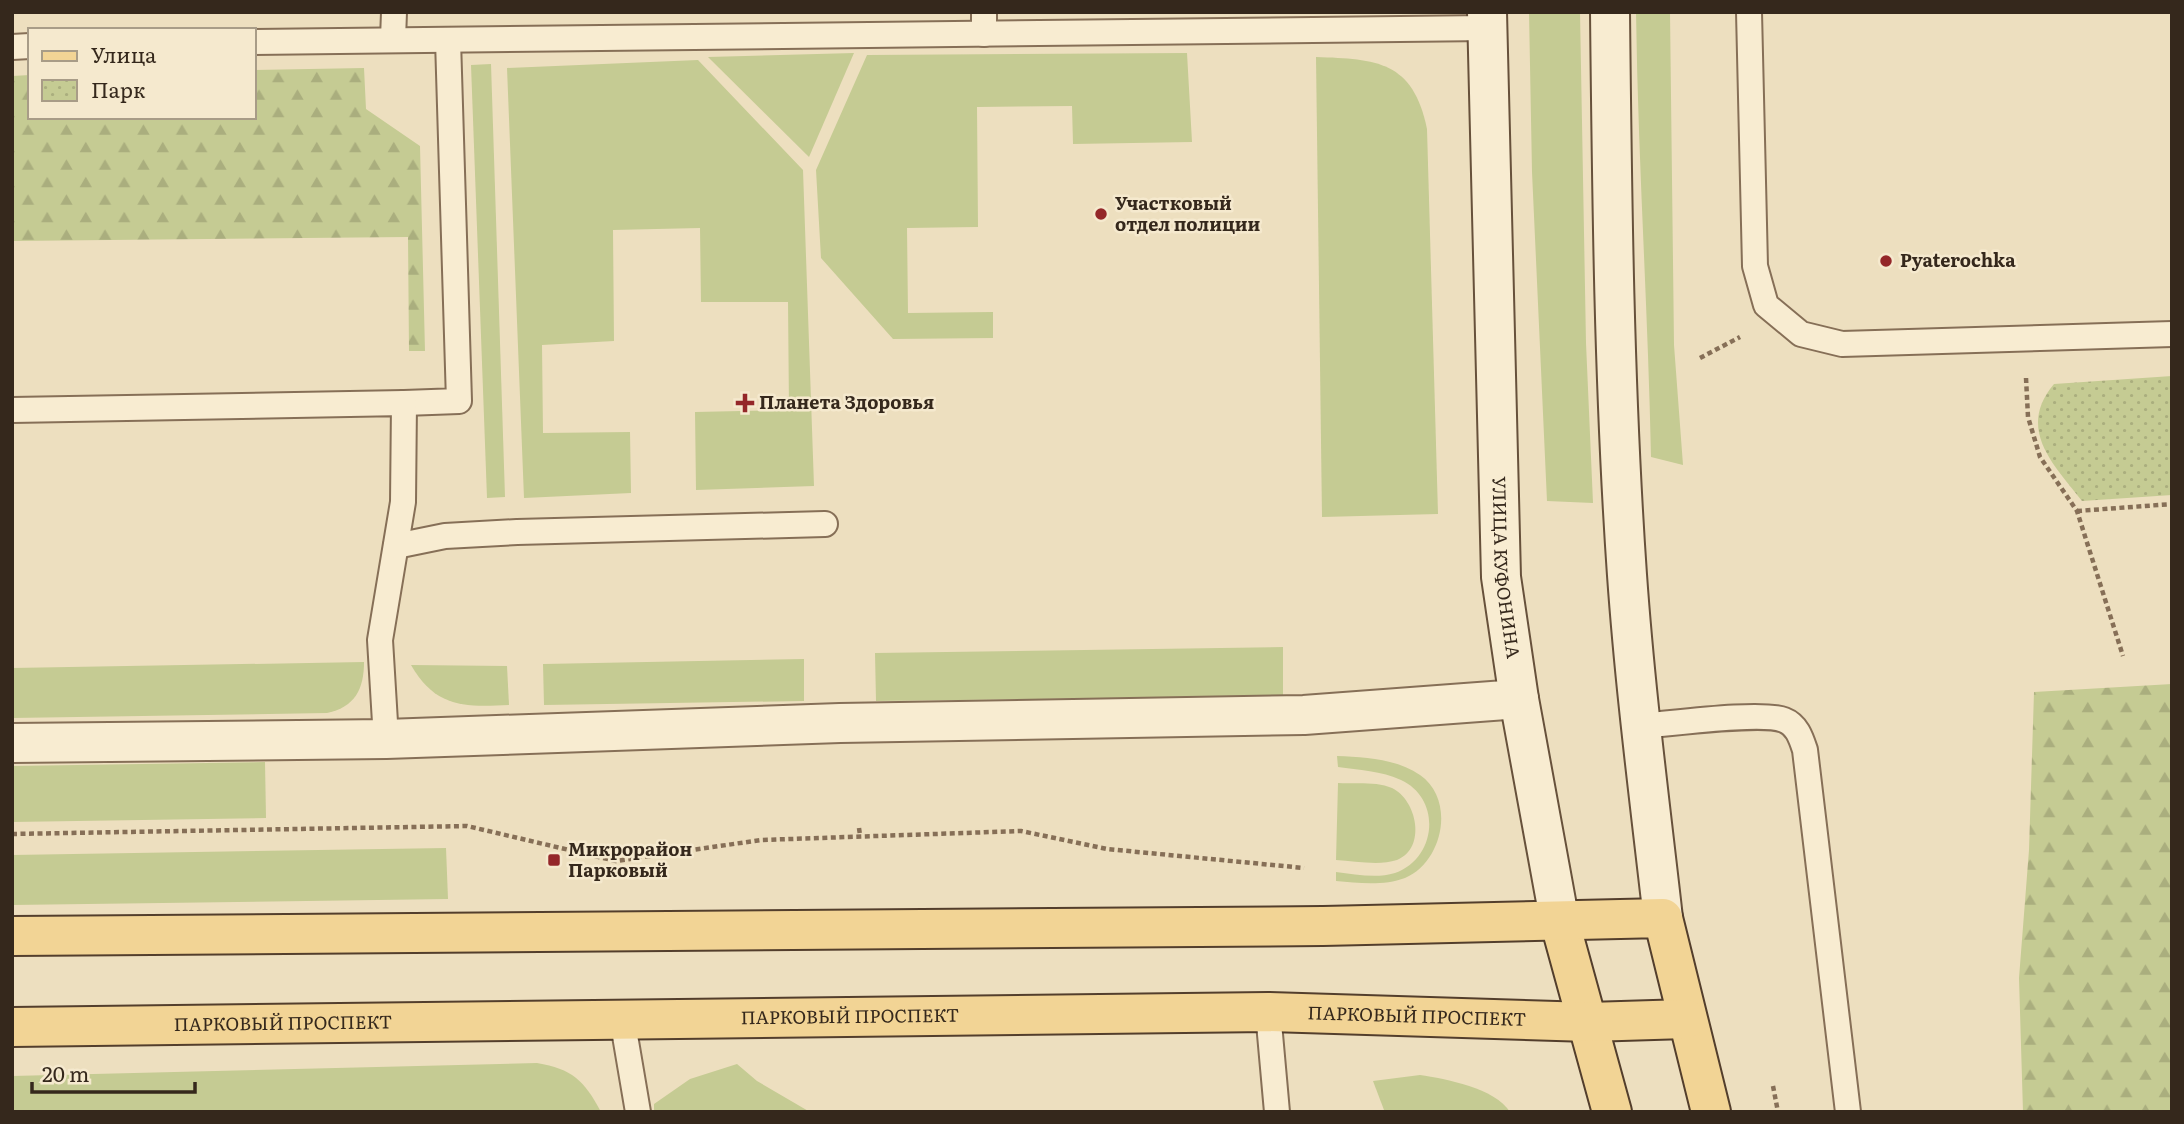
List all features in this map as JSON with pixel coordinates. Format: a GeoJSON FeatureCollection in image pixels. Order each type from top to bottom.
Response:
{"type":"FeatureCollection","features":[{"type":"Feature","properties":{"kind":"main road"},"geometry":{"type":"LineString","coordinates":[[1610,12],[1614,290],[1627,573],[1640,726],[1663,918],[1711,1112]]}},
{"type":"Feature","properties":{"kind":"main road","name":"УЛИЦА КУФОНИНА"},"geometry":{"type":"LineString","coordinates":[[1487,20],[1501,577],[1519,699],[1560,923],[1612,1112]]}},
{"type":"Feature","properties":{"kind":"main road"},"geometry":{"type":"LineString","coordinates":[[12,743],[386,739],[840,723],[1304,715],[1519,699]]}},
{"type":"Feature","properties":{"kind":"main road"},"geometry":{"type":"LineString","coordinates":[[12,936],[1560,923],[1663,918]]}},
{"type":"Feature","properties":{"kind":"main road","name":"ПАРКОВЫЙ ПРОСПЕКТ"},"geometry":{"type":"LineString","coordinates":[[12,1027],[1268,1012],[1589,1022],[1686,1019]]}},
{"type":"Feature","properties":{"kind":"lane"},"geometry":{"type":"LineString","coordinates":[[393,39],[394,12]]}},
{"type":"Feature","properties":{"kind":"lane"},"geometry":{"type":"LineString","coordinates":[[1749,12],[1755,266],[1766,305],[1801,334],[1842,344],[2172,334]]}},
{"type":"Feature","properties":{"kind":"lane"},"geometry":{"type":"LineString","coordinates":[[256,42],[448,40],[984,23],[1487,20]]}},
{"type":"Feature","properties":{"kind":"lane"},"geometry":{"type":"LineString","coordinates":[[12,410],[459,401],[448,40]]}},
{"type":"Feature","properties":{"kind":"lane"},"geometry":{"type":"LineString","coordinates":[[386,739],[380,640],[383,605],[403,502],[404,402]]}},
{"type":"Feature","properties":{"kind":"lane"},"geometry":{"type":"LineString","coordinates":[[396,546],[457,535],[825,524]]}},
{"type":"Feature","properties":{"kind":"lane"},"geometry":{"type":"LineString","coordinates":[[1640,726],[1755,717],[1784,720],[1798,731],[1805,750],[1848,1112]]}},
{"type":"Feature","properties":{"kind":"lane"},"geometry":{"type":"LineString","coordinates":[[1268,1012],[1277,1112]]}},
{"type":"Feature","properties":{"kind":"lane"},"geometry":{"type":"LineString","coordinates":[[622,1018],[638,1112]]}},
{"type":"Feature","properties":{"kind":"path"},"geometry":{"type":"LineString","coordinates":[[2023,339],[2028,417],[2033,437],[2040,457],[2077,511],[2123,656]]}},
{"type":"Feature","properties":{"kind":"path"},"geometry":{"type":"LineString","coordinates":[[2077,511],[2172,504]]}},
{"type":"Feature","properties":{"kind":"path"},"geometry":{"type":"LineString","coordinates":[[12,834],[467,826],[617,861],[761,840],[1021,831],[1107,849],[1304,868]]}},
{"type":"Feature","properties":{"kind":"path"},"geometry":{"type":"LineString","coordinates":[[859,828],[860,835]]}},
{"type":"Feature","properties":{"kind":"path"},"geometry":{"type":"LineString","coordinates":[[1773,1086],[1778,1112]]}},
{"type":"Feature","properties":{"kind":"green space"},"geometry":{"type":"Polygon","coordinates":[[[1529,12],[1580,12],[1586,343],[1593,503],[1547,501],[1532,172],[1529,12]]]}},
{"type":"Feature","properties":{"kind":"green space"},"geometry":{"type":"Polygon","coordinates":[[[1636,12],[1670,12],[1674,345],[1683,465],[1651,457],[1636,12]]]}},
{"type":"Feature","properties":{"kind":"green space"},"geometry":{"type":"Polygon","coordinates":[[[854,53],[809,157],[708,57],[854,53]]]}},
{"type":"Feature","properties":{"kind":"green space"},"geometry":{"type":"Polygon","coordinates":[[[1187,53],[1192,142],[1073,144],[1072,106],[977,107],[978,227],[907,228],[908,313],[993,312],[993,338],[893,339],[821,258],[816,170],[867,55],[1187,53]]]}},
{"type":"Feature","properties":{"kind":"green space"},"geometry":{"type":"Polygon","coordinates":[[[1316,57],[1357,60],[1389,68],[1402,77],[1421,106],[1427,129],[1438,514],[1322,517],[1316,57]]]}},
{"type":"Feature","properties":{"kind":"green space"},"geometry":{"type":"Polygon","coordinates":[[[698,60],[803,170],[814,486],[696,490],[695,412],[789,410],[788,302],[701,302],[700,228],[613,230],[614,341],[542,345],[543,433],[630,432],[631,493],[524,498],[507,68],[698,60]]]}},
{"type":"Feature","properties":{"kind":"green space"},"geometry":{"type":"Polygon","coordinates":[[[491,64],[505,497],[487,498],[471,65],[491,64]]]}},
{"type":"Feature","properties":{"kind":"green space"},"geometry":{"type":"Polygon","coordinates":[[[364,68],[366,109],[420,146],[425,351],[409,351],[408,237],[12,241],[12,76],[28,75],[28,119],[256,119],[256,70],[364,68]]]}},
{"type":"Feature","properties":{"kind":"green space"},"geometry":{"type":"Polygon","coordinates":[[[2172,376],[2172,495],[2082,501],[2051,460],[2039,431],[2038,416],[2043,400],[2054,384],[2172,376]]]}},
{"type":"Feature","properties":{"kind":"green space"},"geometry":{"type":"Polygon","coordinates":[[[1283,647],[1283,696],[876,701],[875,653],[1283,647]]]}},
{"type":"Feature","properties":{"kind":"green space"},"geometry":{"type":"Polygon","coordinates":[[[804,659],[804,701],[544,705],[543,664],[804,659]]]}},
{"type":"Feature","properties":{"kind":"green space"},"geometry":{"type":"Polygon","coordinates":[[[364,662],[362,681],[356,695],[345,706],[327,713],[12,718],[12,668],[364,662]]]}},
{"type":"Feature","properties":{"kind":"green space"},"geometry":{"type":"Polygon","coordinates":[[[411,665],[507,666],[509,705],[478,706],[452,702],[431,690],[411,665]]]}},
{"type":"Feature","properties":{"kind":"green space"},"geometry":{"type":"Polygon","coordinates":[[[2172,684],[2172,1112],[2023,1112],[2019,978],[2029,850],[2034,692],[2172,684]]]}},
{"type":"Feature","properties":{"kind":"green space"},"geometry":{"type":"Polygon","coordinates":[[[1337,756],[1370,758],[1401,765],[1420,775],[1431,786],[1438,799],[1440,830],[1436,845],[1418,870],[1405,878],[1388,882],[1336,881],[1336,872],[1366,876],[1395,873],[1419,855],[1429,828],[1423,800],[1414,789],[1401,780],[1386,775],[1338,767],[1337,756]]]}},
{"type":"Feature","properties":{"kind":"green space"},"geometry":{"type":"Polygon","coordinates":[[[265,762],[266,818],[12,822],[12,766],[265,762]]]}},
{"type":"Feature","properties":{"kind":"green space"},"geometry":{"type":"Polygon","coordinates":[[[1338,783],[1379,784],[1401,794],[1408,803],[1415,824],[1412,845],[1406,854],[1397,860],[1383,863],[1336,860],[1338,783]]]}},
{"type":"Feature","properties":{"kind":"green space"},"geometry":{"type":"Polygon","coordinates":[[[446,848],[448,899],[12,905],[12,855],[446,848]]]}},
{"type":"Feature","properties":{"kind":"green space"},"geometry":{"type":"Polygon","coordinates":[[[537,1063],[559,1069],[576,1078],[589,1092],[601,1112],[12,1112],[12,1076],[537,1063]]]}},
{"type":"Feature","properties":{"kind":"green space"},"geometry":{"type":"Polygon","coordinates":[[[737,1064],[757,1081],[810,1112],[654,1112],[654,1104],[690,1079],[737,1064]]]}},
{"type":"Feature","properties":{"kind":"green space"},"geometry":{"type":"Polygon","coordinates":[[[1420,1075],[1456,1082],[1482,1091],[1503,1104],[1510,1112],[1384,1110],[1373,1081],[1420,1075]]]}},
{"type":"Feature","properties":{"kind":"place","name":"Участковый отдел полиции"},"geometry":{"type":"Point","coordinates":[1101,214]}},
{"type":"Feature","properties":{"kind":"place","name":"Pyaterochka"},"geometry":{"type":"Point","coordinates":[1886,261]}},
{"type":"Feature","properties":{"kind":"place","name":"Планета Здоровья"},"geometry":{"type":"Point","coordinates":[745,403]}},
{"type":"Feature","properties":{"kind":"place","name":"Микрорайон Парковый"},"geometry":{"type":"Point","coordinates":[554,860]}}]}
